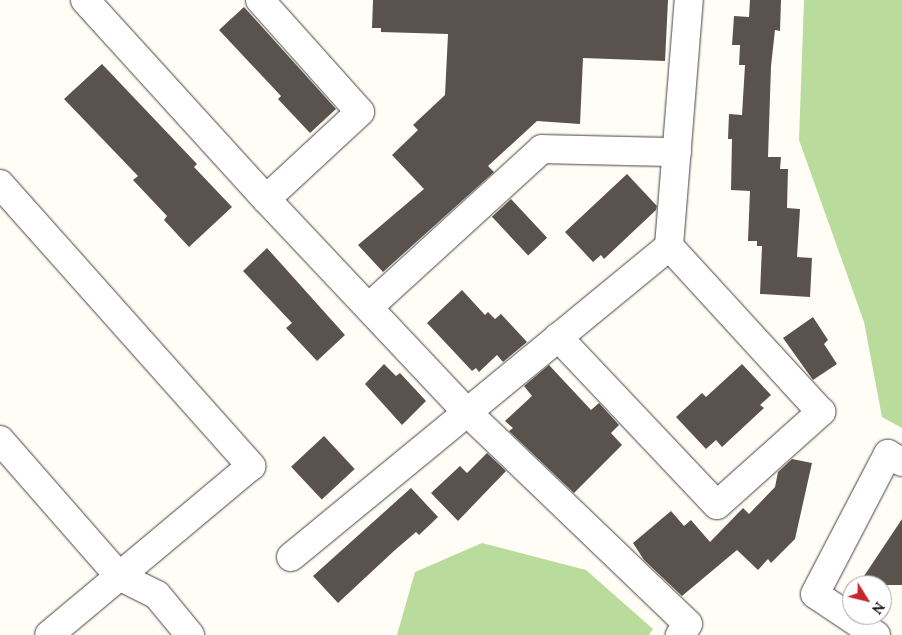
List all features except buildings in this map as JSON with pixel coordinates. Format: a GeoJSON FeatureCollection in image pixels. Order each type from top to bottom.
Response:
{"type":"FeatureCollection","features":[{"type":"Feature","properties":{"kind":"street"},"geometry":{"type":"LineString","coordinates":[[85,0],[266,199],[467,412],[688,624],[680,635]]}},
{"type":"Feature","properties":{"kind":"street"},"geometry":{"type":"LineString","coordinates":[[260,0],[360,112],[266,199]]}},
{"type":"Feature","properties":{"kind":"street"},"geometry":{"type":"LineString","coordinates":[[290,557],[669,246],[689,0]]}},
{"type":"Feature","properties":{"kind":"street"},"geometry":{"type":"LineString","coordinates":[[369,307],[542,149],[677,152]]}},
{"type":"Feature","properties":{"kind":"street"},"geometry":{"type":"LineString","coordinates":[[0,184],[251,466],[49,635]]}},
{"type":"Feature","properties":{"kind":"street"},"geometry":{"type":"LineString","coordinates":[[558,337],[717,505],[821,412],[669,246]]}},
{"type":"Feature","properties":{"kind":"street"},"geometry":{"type":"LineString","coordinates":[[0,440],[119,576],[158,595],[190,635]]}},
{"type":"Feature","properties":{"kind":"street"},"geometry":{"type":"LineString","coordinates":[[876,635],[815,594],[888,454],[902,462]]}},
{"type":"Feature","properties":{"kind":"green space"},"geometry":{"type":"Polygon","coordinates":[[[804,0],[902,0],[902,428],[882,417],[864,322],[799,140],[804,0]]]}},
{"type":"Feature","properties":{"kind":"green space"},"geometry":{"type":"Polygon","coordinates":[[[482,543],[586,570],[653,629],[649,635],[397,635],[415,572],[482,543]]]}}]}
